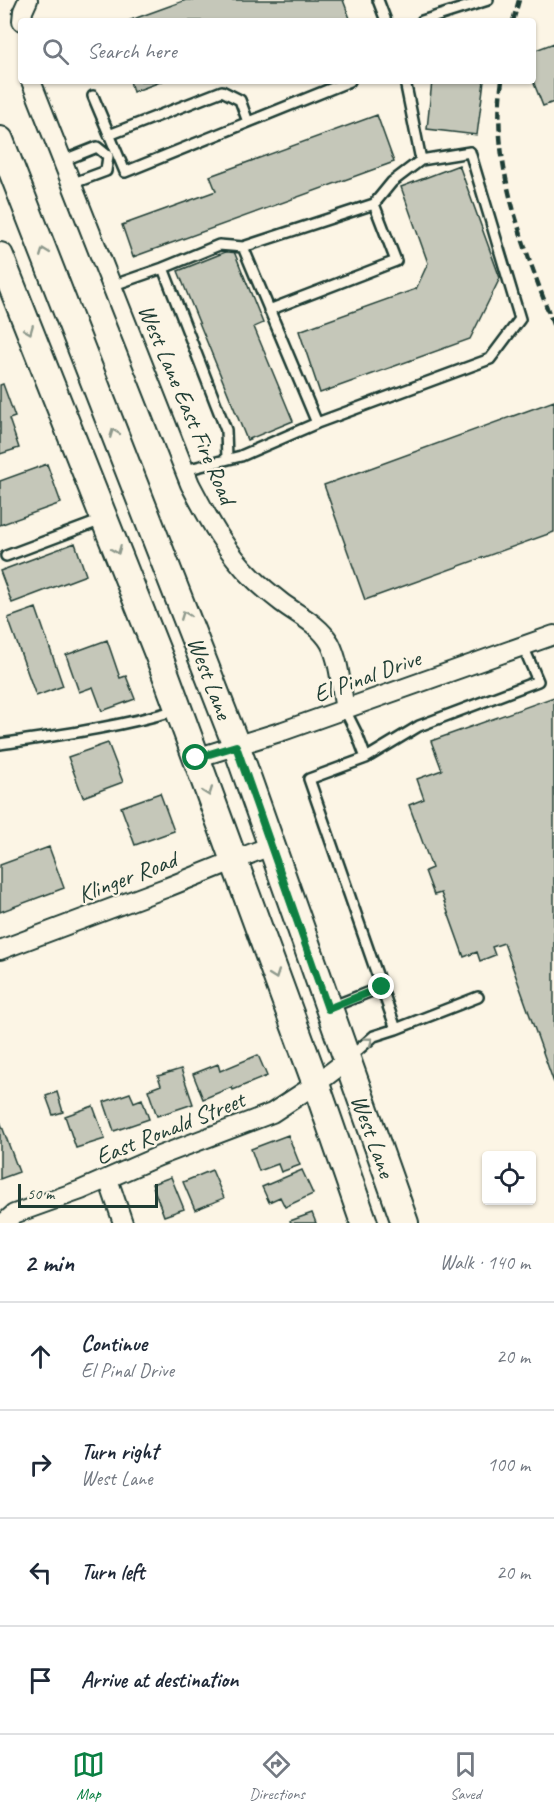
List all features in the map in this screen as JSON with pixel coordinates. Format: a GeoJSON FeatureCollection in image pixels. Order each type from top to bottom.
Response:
{"type":"FeatureCollection","features":[{"type":"Feature","properties":{"kind":"main road","name":"West Lane"},"geometry":{"type":"LineString","coordinates":[[0,140],[236,746],[405,1223]]}},
{"type":"Feature","properties":{"kind":"main road","name":"West Lane"},"geometry":{"type":"LineString","coordinates":[[0,256],[178,710],[316,1084],[364,1223]]}},
{"type":"Feature","properties":{"kind":"street"},"geometry":{"type":"LineString","coordinates":[[22,18],[28,0]]}},
{"type":"Feature","properties":{"kind":"street","name":"West Lane East Fire Road"},"geometry":{"type":"LineString","coordinates":[[32,84],[185,470],[216,533],[234,558],[253,578],[280,602],[318,627],[329,642],[335,655],[345,710]]}},
{"type":"Feature","properties":{"kind":"street","name":"El Pinal Drive"},"geometry":{"type":"LineString","coordinates":[[196,758],[345,710],[554,635]]}},
{"type":"Feature","properties":{"kind":"street","name":"Klinger Road"},"geometry":{"type":"LineString","coordinates":[[0,950],[270,846]]}},
{"type":"Feature","properties":{"kind":"street","name":"East Ronald Street"},"geometry":{"type":"LineString","coordinates":[[4,1223],[14,1214],[272,1113],[346,1061]]}},
{"type":"Feature","properties":{"kind":"street"},"geometry":{"type":"LineString","coordinates":[[108,1179],[123,1223]]}},
{"type":"Feature","properties":{"kind":"lane"},"geometry":{"type":"LineString","coordinates":[[378,0],[385,18]]}},
{"type":"Feature","properties":{"kind":"lane"},"geometry":{"type":"LineString","coordinates":[[431,18],[488,0]]}},
{"type":"Feature","properties":{"kind":"lane"},"geometry":{"type":"LineString","coordinates":[[93,96],[109,135],[112,154],[124,172],[343,84]]}},
{"type":"Feature","properties":{"kind":"lane"},"geometry":{"type":"LineString","coordinates":[[406,84],[421,160]]}},
{"type":"Feature","properties":{"kind":"lane"},"geometry":{"type":"LineString","coordinates":[[109,135],[222,91],[240,99],[248,122]]}},
{"type":"Feature","properties":{"kind":"lane"},"geometry":{"type":"LineString","coordinates":[[62,161],[97,147],[112,154]]}},
{"type":"Feature","properties":{"kind":"lane"},"geometry":{"type":"LineString","coordinates":[[111,286],[219,245],[243,247],[374,204],[392,182],[421,160],[470,152],[520,319],[490,359],[317,423],[242,456],[185,470]]}},
{"type":"Feature","properties":{"kind":"lane"},"geometry":{"type":"LineString","coordinates":[[71,184],[106,171],[112,154]]}},
{"type":"Feature","properties":{"kind":"lane"},"geometry":{"type":"LineString","coordinates":[[269,310],[396,261],[374,204]]}},
{"type":"Feature","properties":{"kind":"lane"},"geometry":{"type":"LineString","coordinates":[[243,247],[317,423]]}},
{"type":"Feature","properties":{"kind":"lane"},"geometry":{"type":"LineString","coordinates":[[163,268],[226,429],[227,459]]}},
{"type":"Feature","properties":{"kind":"lane"},"geometry":{"type":"LineString","coordinates":[[6,556],[105,520]]}},
{"type":"Feature","properties":{"kind":"lane"},"geometry":{"type":"LineString","coordinates":[[396,1029],[309,779],[366,758],[419,726],[538,681],[523,646]]}},
{"type":"Feature","properties":{"kind":"lane"},"geometry":{"type":"LineString","coordinates":[[0,744],[90,731],[146,720],[178,710]]}},
{"type":"Feature","properties":{"kind":"lane"},"geometry":{"type":"LineString","coordinates":[[345,710],[366,758]]}},
{"type":"Feature","properties":{"kind":"lane"},"geometry":{"type":"LineString","coordinates":[[328,1009],[382,987]]}},
{"type":"Feature","properties":{"kind":"lane"},"geometry":{"type":"LineString","coordinates":[[346,1061],[374,1036],[478,998]]}},
{"type":"Feature","properties":{"kind":"building"},"geometry":{"type":"Polygon","coordinates":[[[186,0],[343,0],[350,18],[136,18],[186,0]]]}},
{"type":"Feature","properties":{"kind":"building"},"geometry":{"type":"Polygon","coordinates":[[[554,43],[554,102],[543,106],[534,84],[536,50],[554,43]]]}},
{"type":"Feature","properties":{"kind":"building"},"geometry":{"type":"Polygon","coordinates":[[[131,84],[155,84],[133,92],[131,84]]]}},
{"type":"Feature","properties":{"kind":"building"},"geometry":{"type":"Polygon","coordinates":[[[432,84],[484,84],[477,135],[427,129],[432,84]]]}},
{"type":"Feature","properties":{"kind":"building"},"geometry":{"type":"Polygon","coordinates":[[[377,115],[394,162],[133,257],[122,225],[216,191],[210,176],[377,115]]]}},
{"type":"Feature","properties":{"kind":"building"},"geometry":{"type":"Polygon","coordinates":[[[459,165],[500,278],[470,339],[320,393],[299,331],[416,289],[428,263],[401,187],[459,165]]]}},
{"type":"Feature","properties":{"kind":"building"},"geometry":{"type":"Polygon","coordinates":[[[233,249],[263,323],[254,327],[293,421],[247,440],[178,271],[233,249]]]}},
{"type":"Feature","properties":{"kind":"building"},"geometry":{"type":"Polygon","coordinates":[[[3,384],[15,417],[9,419],[19,448],[0,454],[0,385],[3,384]]]}},
{"type":"Feature","properties":{"kind":"building"},"geometry":{"type":"Polygon","coordinates":[[[554,401],[554,532],[365,600],[324,485],[554,401]]]}},
{"type":"Feature","properties":{"kind":"building"},"geometry":{"type":"Polygon","coordinates":[[[47,464],[61,503],[0,525],[0,481],[47,464]]]}},
{"type":"Feature","properties":{"kind":"building"},"geometry":{"type":"Polygon","coordinates":[[[75,543],[86,575],[12,603],[0,571],[75,543]]]}},
{"type":"Feature","properties":{"kind":"building"},"geometry":{"type":"Polygon","coordinates":[[[36,608],[63,686],[36,696],[8,618],[36,608]]]}},
{"type":"Feature","properties":{"kind":"building"},"geometry":{"type":"Polygon","coordinates":[[[107,640],[120,678],[126,676],[135,699],[102,711],[93,687],[79,692],[66,655],[107,640]]]}},
{"type":"Feature","properties":{"kind":"building"},"geometry":{"type":"Polygon","coordinates":[[[554,697],[554,1083],[504,943],[492,947],[495,955],[480,961],[477,952],[464,957],[441,893],[434,895],[425,871],[432,868],[409,805],[424,799],[417,779],[442,770],[431,741],[554,697]]]}},
{"type":"Feature","properties":{"kind":"building"},"geometry":{"type":"Polygon","coordinates":[[[108,743],[123,782],[83,797],[68,757],[108,743]]]}},
{"type":"Feature","properties":{"kind":"building"},"geometry":{"type":"Polygon","coordinates":[[[160,793],[174,831],[135,845],[121,807],[160,793]]]}},
{"type":"Feature","properties":{"kind":"building"},"geometry":{"type":"Polygon","coordinates":[[[49,847],[64,888],[0,912],[0,865],[49,847]]]}},
{"type":"Feature","properties":{"kind":"building"},"geometry":{"type":"Polygon","coordinates":[[[258,1055],[267,1076],[203,1099],[193,1074],[218,1064],[220,1071],[258,1055]]]}},
{"type":"Feature","properties":{"kind":"building"},"geometry":{"type":"Polygon","coordinates":[[[181,1069],[193,1104],[157,1116],[148,1090],[161,1085],[158,1076],[181,1069]]]}},
{"type":"Feature","properties":{"kind":"building"},"geometry":{"type":"Polygon","coordinates":[[[57,1092],[63,1112],[53,1115],[46,1096],[57,1092]]]}},
{"type":"Feature","properties":{"kind":"building"},"geometry":{"type":"Polygon","coordinates":[[[130,1093],[134,1102],[142,1099],[149,1119],[114,1131],[104,1102],[130,1093]]]}},
{"type":"Feature","properties":{"kind":"building"},"geometry":{"type":"Polygon","coordinates":[[[93,1106],[105,1139],[76,1148],[65,1116],[93,1106]]]}},
{"type":"Feature","properties":{"kind":"building"},"geometry":{"type":"Polygon","coordinates":[[[0,1121],[19,1172],[0,1179],[0,1121]]]}},
{"type":"Feature","properties":{"kind":"building"},"geometry":{"type":"Polygon","coordinates":[[[288,1135],[300,1165],[281,1172],[278,1164],[259,1171],[251,1149],[288,1135]]]}},
{"type":"Feature","properties":{"kind":"building"},"geometry":{"type":"Polygon","coordinates":[[[212,1170],[224,1198],[195,1210],[183,1182],[212,1170]]]}},
{"type":"Feature","properties":{"kind":"building"},"geometry":{"type":"Polygon","coordinates":[[[302,1170],[313,1194],[285,1207],[280,1197],[269,1202],[262,1187],[302,1170]]]}},
{"type":"Feature","properties":{"kind":"building"},"geometry":{"type":"Polygon","coordinates":[[[171,1177],[184,1209],[164,1216],[152,1184],[171,1177]]]}},
{"type":"Feature","properties":{"kind":"building"},"geometry":{"type":"Polygon","coordinates":[[[312,1213],[316,1223],[291,1223],[290,1221],[312,1213]]]}},
{"type":"Feature","properties":{"kind":"railway"},"geometry":{"type":"LineString","coordinates":[[514,18],[519,0]]}},
{"type":"Feature","properties":{"kind":"railway"},"geometry":{"type":"LineString","coordinates":[[502,84],[499,113],[505,175],[522,237],[554,327]]}},
{"type":"Feature","properties":{"kind":"route"},"geometry":{"type":"LineString","coordinates":[[196,758],[236,746],[328,1009],[382,987]]}}]}
